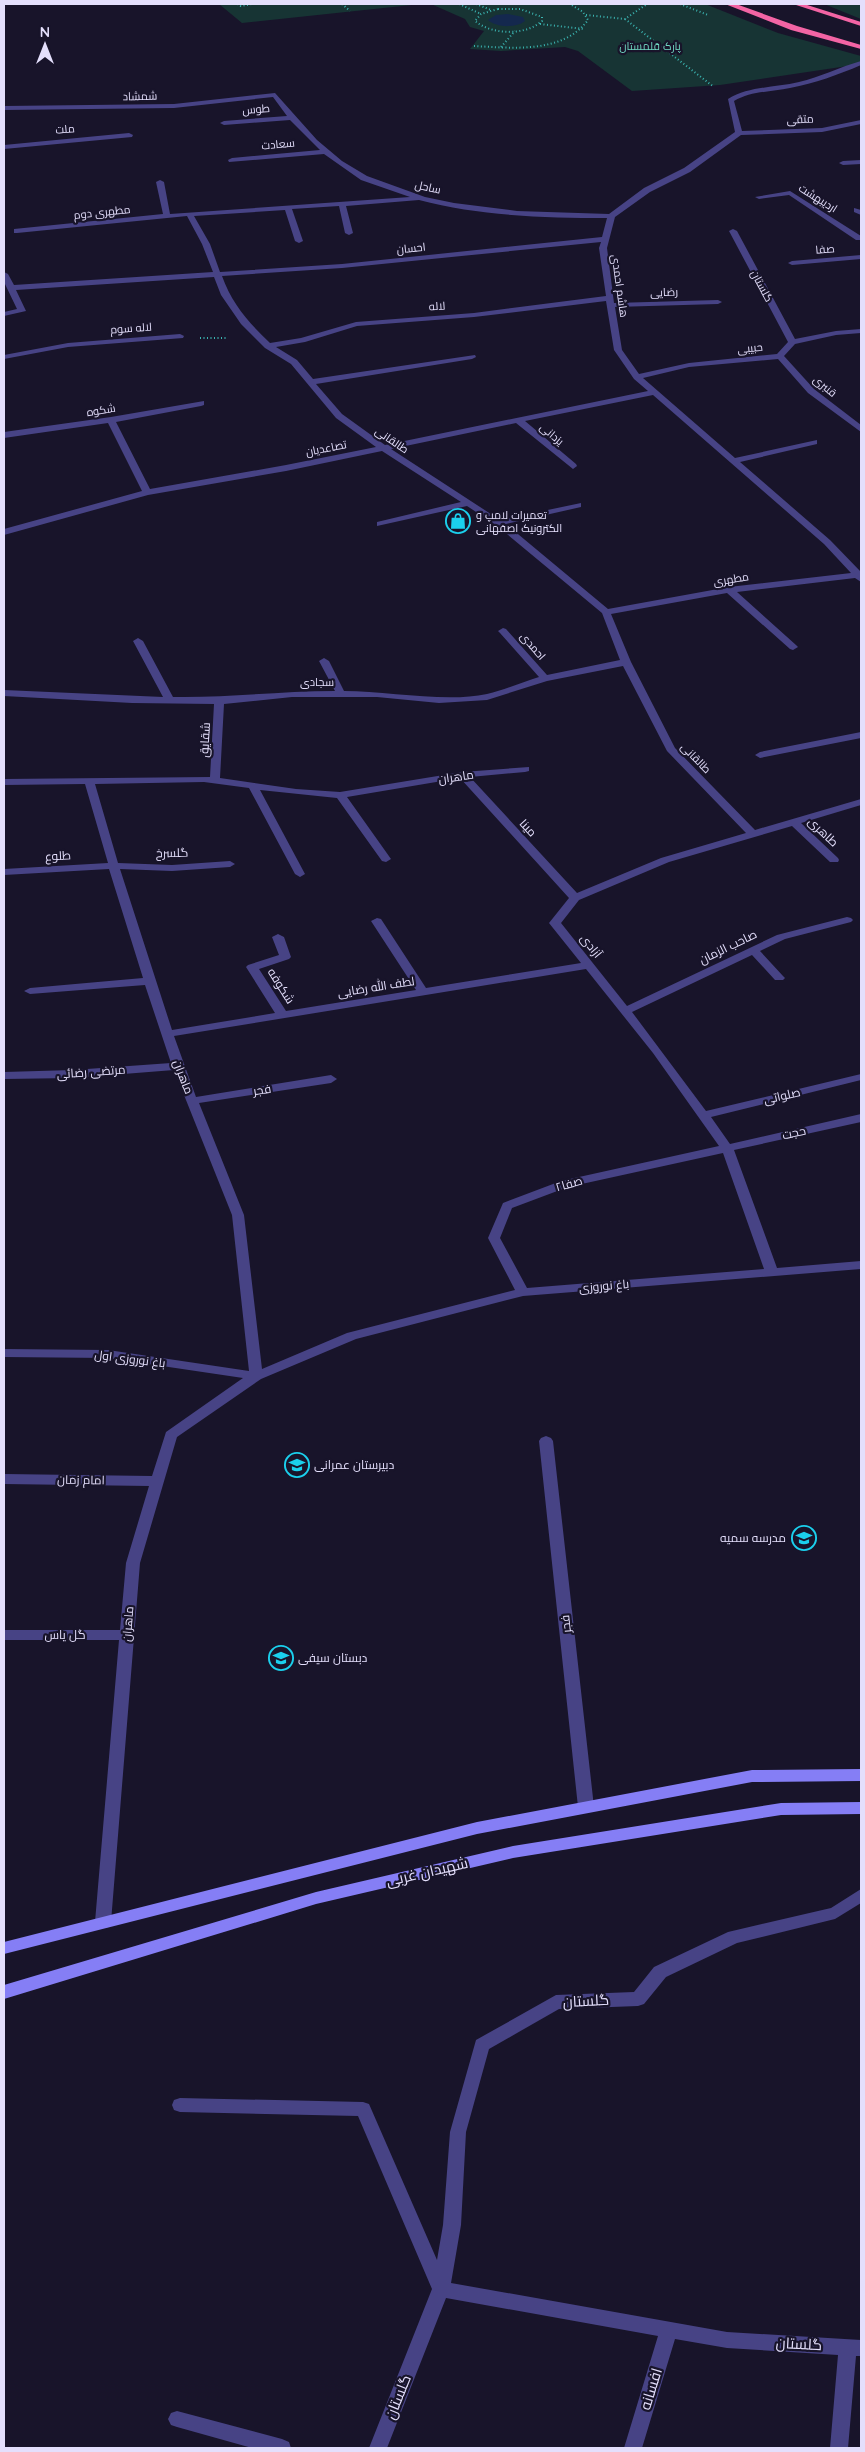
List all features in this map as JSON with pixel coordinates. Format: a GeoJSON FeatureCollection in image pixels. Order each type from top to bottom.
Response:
{"type":"FeatureCollection","features":[{"type":"Feature","properties":{"kind":"highway"},"geometry":{"type":"LineString","coordinates":[[729,4],[794,28],[861,47]]}},
{"type":"Feature","properties":{"kind":"highway"},"geometry":{"type":"LineString","coordinates":[[797,4],[861,24]]}},
{"type":"Feature","properties":{"kind":"highway"},"geometry":{"type":"LineString","coordinates":[[794,28],[861,40]]}},
{"type":"Feature","properties":{"kind":"main road"},"geometry":{"type":"LineString","coordinates":[[4,1948],[477,1828],[752,1776],[861,1775]]}},
{"type":"Feature","properties":{"kind":"main road","name":"شهیدان غربی"},"geometry":{"type":"LineString","coordinates":[[4,1992],[316,1898],[513,1852],[781,1809],[861,1808]]}},
{"type":"Feature","properties":{"kind":"street"},"geometry":{"type":"LineString","coordinates":[[611,216],[647,190],[687,170],[739,133],[730,100],[743,91],[778,88],[813,80],[836,74],[861,62]]}},
{"type":"Feature","properties":{"kind":"street","name":"شمشاد"},"geometry":{"type":"LineString","coordinates":[[4,108],[174,106],[275,95]]}},
{"type":"Feature","properties":{"kind":"street","name":"ساحل"},"geometry":{"type":"LineString","coordinates":[[275,95],[291,118],[326,152],[362,177],[419,198],[470,207],[555,216],[611,216]]}},
{"type":"Feature","properties":{"kind":"street","name":"طوس"},"geometry":{"type":"LineString","coordinates":[[224,123],[291,118]]}},
{"type":"Feature","properties":{"kind":"street"},"geometry":{"type":"LineString","coordinates":[[857,123],[861,131]]}},
{"type":"Feature","properties":{"kind":"street","name":"متقی"},"geometry":{"type":"LineString","coordinates":[[739,133],[822,130],[857,123]]}},
{"type":"Feature","properties":{"kind":"street","name":"ملت"},"geometry":{"type":"LineString","coordinates":[[4,146],[128,134]]}},
{"type":"Feature","properties":{"kind":"street","name":"سعادت"},"geometry":{"type":"LineString","coordinates":[[232,160],[326,152]]}},
{"type":"Feature","properties":{"kind":"street"},"geometry":{"type":"LineString","coordinates":[[842,163],[861,162]]}},
{"type":"Feature","properties":{"kind":"street"},"geometry":{"type":"LineString","coordinates":[[160,182],[167,216]]}},
{"type":"Feature","properties":{"kind":"street","name":"اردیبهشت"},"geometry":{"type":"LineString","coordinates":[[759,197],[790,193],[861,240]]}},
{"type":"Feature","properties":{"kind":"street"},"geometry":{"type":"LineString","coordinates":[[189,214],[342,205],[419,198]]}},
{"type":"Feature","properties":{"kind":"street"},"geometry":{"type":"LineString","coordinates":[[342,205],[349,233]]}},
{"type":"Feature","properties":{"kind":"street"},"geometry":{"type":"LineString","coordinates":[[288,208],[298,242]]}},
{"type":"Feature","properties":{"kind":"street","name":"مطهری دوم"},"geometry":{"type":"LineString","coordinates":[[18,231],[189,214]]}},
{"type":"Feature","properties":{"kind":"street","name":"طالقانی"},"geometry":{"type":"LineString","coordinates":[[189,214],[218,274],[225,295],[244,322],[268,346],[294,362],[339,416],[383,448],[499,523],[606,612],[626,662],[671,749],[753,834]]}},
{"type":"Feature","properties":{"kind":"street","name":"هاشم احمدی"},"geometry":{"type":"LineString","coordinates":[[611,216],[603,248],[618,350],[636,377],[827,542],[860,576]]}},
{"type":"Feature","properties":{"kind":"street","name":"گلستان"},"geometry":{"type":"LineString","coordinates":[[732,230],[792,342]]}},
{"type":"Feature","properties":{"kind":"street","name":"احسان"},"geometry":{"type":"LineString","coordinates":[[11,288],[342,266],[605,239]]}},
{"type":"Feature","properties":{"kind":"street","name":"صفا"},"geometry":{"type":"LineString","coordinates":[[792,263],[861,257]]}},
{"type":"Feature","properties":{"kind":"street"},"geometry":{"type":"LineString","coordinates":[[4,274],[22,311],[4,314]]}},
{"type":"Feature","properties":{"kind":"street","name":"رضایی"},"geometry":{"type":"LineString","coordinates":[[611,301],[718,302]]}},
{"type":"Feature","properties":{"kind":"street","name":"لاله"},"geometry":{"type":"LineString","coordinates":[[268,346],[302,340],[356,324],[611,301]]}},
{"type":"Feature","properties":{"kind":"street"},"geometry":{"type":"LineString","coordinates":[[792,342],[836,333],[861,331]]}},
{"type":"Feature","properties":{"kind":"street","name":"لاله سوم"},"geometry":{"type":"LineString","coordinates":[[4,356],[68,345],[180,336]]}},
{"type":"Feature","properties":{"kind":"street","name":"حبیبی"},"geometry":{"type":"LineString","coordinates":[[636,377],[689,365],[780,356],[792,342]]}},
{"type":"Feature","properties":{"kind":"street","name":"قنبری"},"geometry":{"type":"LineString","coordinates":[[780,356],[811,391],[861,429]]}},
{"type":"Feature","properties":{"kind":"street"},"geometry":{"type":"LineString","coordinates":[[311,382],[472,358]]}},
{"type":"Feature","properties":{"kind":"street","name":"تصاعدیان"},"geometry":{"type":"LineString","coordinates":[[4,532],[147,492],[383,448],[654,392]]}},
{"type":"Feature","properties":{"kind":"street","name":"شکوه"},"geometry":{"type":"LineString","coordinates":[[4,435],[111,420],[200,403]]}},
{"type":"Feature","properties":{"kind":"street"},"geometry":{"type":"LineString","coordinates":[[111,420],[147,492]]}},
{"type":"Feature","properties":{"kind":"street","name":"یزدانی"},"geometry":{"type":"LineString","coordinates":[[518,420],[573,466]]}},
{"type":"Feature","properties":{"kind":"street"},"geometry":{"type":"LineString","coordinates":[[732,461],[814,442]]}},
{"type":"Feature","properties":{"kind":"street"},"geometry":{"type":"LineString","coordinates":[[380,524],[470,503]]}},
{"type":"Feature","properties":{"kind":"street"},"geometry":{"type":"LineString","coordinates":[[499,523],[578,505]]}},
{"type":"Feature","properties":{"kind":"street","name":"مطهری"},"geometry":{"type":"LineString","coordinates":[[606,612],[729,590],[860,576]]}},
{"type":"Feature","properties":{"kind":"street"},"geometry":{"type":"LineString","coordinates":[[729,590],[793,647]]}},
{"type":"Feature","properties":{"kind":"street","name":"احمدی"},"geometry":{"type":"LineString","coordinates":[[503,631],[545,678]]}},
{"type":"Feature","properties":{"kind":"street"},"geometry":{"type":"LineString","coordinates":[[138,642],[169,700]]}},
{"type":"Feature","properties":{"kind":"street"},"geometry":{"type":"LineString","coordinates":[[324,661],[341,694]]}},
{"type":"Feature","properties":{"kind":"street","name":"سجادی"},"geometry":{"type":"LineString","coordinates":[[4,693],[219,701],[292,694],[377,694],[439,700],[478,698],[512,690],[545,678],[626,662]]}},
{"type":"Feature","properties":{"kind":"street","name":"شقایق"},"geometry":{"type":"LineString","coordinates":[[215,780],[219,701]]}},
{"type":"Feature","properties":{"kind":"street"},"geometry":{"type":"LineString","coordinates":[[760,755],[861,736]]}},
{"type":"Feature","properties":{"kind":"street","name":"ماهران"},"geometry":{"type":"LineString","coordinates":[[4,782],[215,780],[296,792],[340,795],[462,775],[525,769]]}},
{"type":"Feature","properties":{"kind":"street","name":"مینا"},"geometry":{"type":"LineString","coordinates":[[462,775],[575,898]]}},
{"type":"Feature","properties":{"kind":"street","name":"ماهران"},"geometry":{"type":"LineString","coordinates":[[89,781],[178,1066],[238,1215],[256,1376]]}},
{"type":"Feature","properties":{"kind":"street"},"geometry":{"type":"LineString","coordinates":[[252,785],[300,874]]}},
{"type":"Feature","properties":{"kind":"street"},"geometry":{"type":"LineString","coordinates":[[340,795],[386,859]]}},
{"type":"Feature","properties":{"kind":"street","name":"آزادی"},"geometry":{"type":"LineString","coordinates":[[772,1272],[727,1148],[657,1051],[555,923],[575,898],[665,860],[861,802]]}},
{"type":"Feature","properties":{"kind":"street","name":"طاهری"},"geometry":{"type":"LineString","coordinates":[[794,822],[834,860]]}},
{"type":"Feature","properties":{"kind":"street","name":"گلسرخ"},"geometry":{"type":"LineString","coordinates":[[114,866],[172,868],[230,864]]}},
{"type":"Feature","properties":{"kind":"street","name":"طلوع"},"geometry":{"type":"LineString","coordinates":[[4,872],[114,866]]}},
{"type":"Feature","properties":{"kind":"street","name":"صاحب الزمان"},"geometry":{"type":"LineString","coordinates":[[625,1012],[781,937],[848,920]]}},
{"type":"Feature","properties":{"kind":"street"},"geometry":{"type":"LineString","coordinates":[[377,921],[424,993]]}},
{"type":"Feature","properties":{"kind":"street","name":"شکوفه"},"geometry":{"type":"LineString","coordinates":[[278,937],[284,957],[252,967],[283,1016]]}},
{"type":"Feature","properties":{"kind":"street"},"geometry":{"type":"LineString","coordinates":[[753,950],[779,978]]}},
{"type":"Feature","properties":{"kind":"street","name":"لطف الله رضایی"},"geometry":{"type":"LineString","coordinates":[[168,1034],[588,965]]}},
{"type":"Feature","properties":{"kind":"street"},"geometry":{"type":"LineString","coordinates":[[30,991],[150,981]]}},
{"type":"Feature","properties":{"kind":"street","name":"مرتضی رضائی"},"geometry":{"type":"LineString","coordinates":[[4,1076],[73,1074],[178,1066]]}},
{"type":"Feature","properties":{"kind":"street","name":"صلواتی"},"geometry":{"type":"LineString","coordinates":[[702,1115],[861,1077]]}},
{"type":"Feature","properties":{"kind":"street","name":"فجر"},"geometry":{"type":"LineString","coordinates":[[192,1101],[332,1079]]}},
{"type":"Feature","properties":{"kind":"street","name":"حجت"},"geometry":{"type":"LineString","coordinates":[[727,1148],[861,1118]]}},
{"type":"Feature","properties":{"kind":"street","name":"صفا۲"},"geometry":{"type":"LineString","coordinates":[[523,1292],[494,1238],[507,1206],[565,1184],[727,1148]]}},
{"type":"Feature","properties":{"kind":"street","name":"باغ نوروزی"},"geometry":{"type":"LineString","coordinates":[[352,1336],[523,1292],[861,1265]]}},
{"type":"Feature","properties":{"kind":"street","name":"ماهران"},"geometry":{"type":"LineString","coordinates":[[103,1922],[133,1563],[171,1435],[256,1376],[352,1336]]}},
{"type":"Feature","properties":{"kind":"street","name":"باغ نوروزی اول"},"geometry":{"type":"LineString","coordinates":[[4,1352],[108,1354],[256,1376]]}},
{"type":"Feature","properties":{"kind":"street","name":"فجر"},"geometry":{"type":"LineString","coordinates":[[546,1441],[586,1807]]}},
{"type":"Feature","properties":{"kind":"street","name":"امام زمان"},"geometry":{"type":"LineString","coordinates":[[4,1479],[158,1481]]}},
{"type":"Feature","properties":{"kind":"street","name":"گل یاس"},"geometry":{"type":"LineString","coordinates":[[4,1635],[127,1635]]}},
{"type":"Feature","properties":{"kind":"street","name":"گلستان"},"geometry":{"type":"LineString","coordinates":[[378,2448],[441,2289],[452,2225],[458,2132],[482,2045],[556,2002],[638,1999],[660,1972],[734,1937],[835,1913],[861,1895]]}},
{"type":"Feature","properties":{"kind":"street"},"geometry":{"type":"LineString","coordinates":[[180,2105],[363,2109],[441,2289]]}},
{"type":"Feature","properties":{"kind":"street","name":"گلستان"},"geometry":{"type":"LineString","coordinates":[[441,2289],[727,2340],[855,2347]]}},
{"type":"Feature","properties":{"kind":"street","name":"افسانه"},"geometry":{"type":"LineString","coordinates":[[633,2448],[669,2330]]}},
{"type":"Feature","properties":{"kind":"street"},"geometry":{"type":"LineString","coordinates":[[839,2448],[855,2347]]}},
{"type":"Feature","properties":{"kind":"street"},"geometry":{"type":"LineString","coordinates":[[177,2419],[282,2448]]}},
{"type":"Feature","properties":{"kind":"path"},"geometry":{"type":"LineString","coordinates":[[237,4],[241,6],[252,4]]}},
{"type":"Feature","properties":{"kind":"path"},"geometry":{"type":"LineString","coordinates":[[342,4],[350,11]]}},
{"type":"Feature","properties":{"kind":"path"},"geometry":{"type":"LineString","coordinates":[[459,4],[481,14]]}},
{"type":"Feature","properties":{"kind":"path"},"geometry":{"type":"LineString","coordinates":[[476,4],[492,10]]}},
{"type":"Feature","properties":{"kind":"path"},"geometry":{"type":"LineString","coordinates":[[474,46],[501,48],[553,43],[572,37],[584,29],[588,20],[585,15],[570,4]]}},
{"type":"Feature","properties":{"kind":"path"},"geometry":{"type":"LineString","coordinates":[[625,19],[647,4]]}},
{"type":"Feature","properties":{"kind":"path"},"geometry":{"type":"LineString","coordinates":[[540,24],[542,17],[529,11],[492,10],[476,17],[478,24],[493,30],[514,31],[540,24],[584,29]]}},
{"type":"Feature","properties":{"kind":"path"},"geometry":{"type":"LineString","coordinates":[[585,15],[625,19],[730,100]]}},
{"type":"Feature","properties":{"kind":"path"},"geometry":{"type":"LineString","coordinates":[[501,48],[514,31]]}},
{"type":"Feature","properties":{"kind":"path"},"geometry":{"type":"LineString","coordinates":[[180,336],[260,338]]}},
{"type":"Feature","properties":{"kind":"green space"},"geometry":{"type":"Polygon","coordinates":[[[219,4],[421,4],[242,23],[219,4]]]}},
{"type":"Feature","properties":{"kind":"green space","name":"پارک قلمستان"},"geometry":{"type":"Polygon","coordinates":[[[431,4],[705,4],[778,33],[861,56],[861,64],[720,85],[632,91],[578,51],[565,47],[501,51],[470,49],[484,31],[470,27],[465,19],[431,4]]]}},
{"type":"Feature","properties":{"kind":"green space"},"geometry":{"type":"Polygon","coordinates":[[[824,4],[861,4],[861,19],[824,4]]]}},
{"type":"Feature","properties":{"kind":"water"},"geometry":{"type":"Polygon","coordinates":[[[508,14],[523,17],[525,21],[517,25],[507,26],[496,25],[488,20],[496,15],[508,14]]]}},
{"type":"Feature","properties":{"kind":"place","name":"تعمیرات لامپ و الکترونیک اصفهانی"},"geometry":{"type":"Point","coordinates":[458,521]}},
{"type":"Feature","properties":{"kind":"place","name":"دبیرستان عمرانی"},"geometry":{"type":"Point","coordinates":[297,1465]}},
{"type":"Feature","properties":{"kind":"place","name":"مدرسه سمیه"},"geometry":{"type":"Point","coordinates":[804,1538]}},
{"type":"Feature","properties":{"kind":"place","name":"دبستان سیفی"},"geometry":{"type":"Point","coordinates":[281,1658]}}]}
